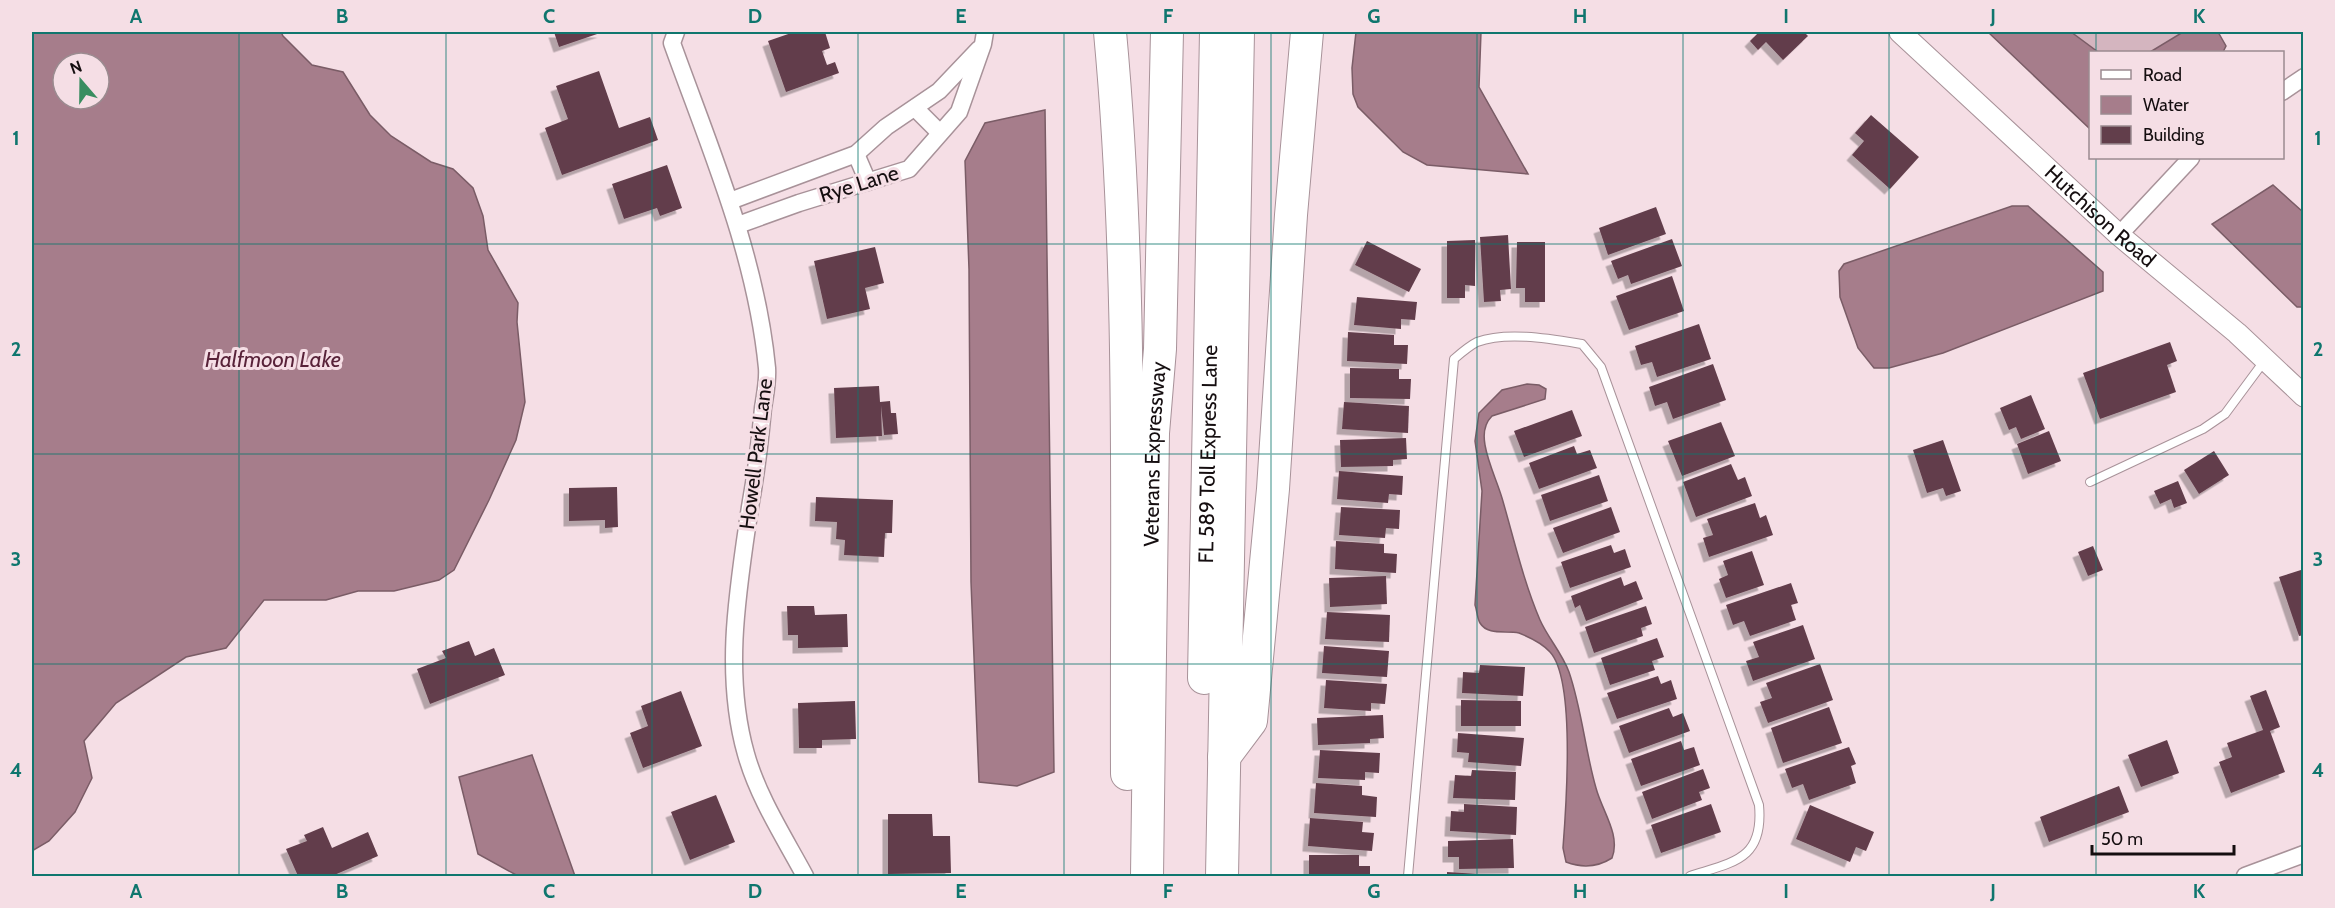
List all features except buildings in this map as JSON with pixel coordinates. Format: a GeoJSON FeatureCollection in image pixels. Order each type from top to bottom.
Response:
{"type":"FeatureCollection","features":[{"type":"Feature","properties":{"kind":"highway"},"geometry":{"type":"LineString","coordinates":[[1110,32],[1121,192],[1126,380],[1127,785],[1148,839]]}},
{"type":"Feature","properties":{"kind":"highway","name":"Veterans Expressway"},"geometry":{"type":"LineString","coordinates":[[1147,876],[1153,433],[1160,349],[1167,32]]}},
{"type":"Feature","properties":{"kind":"highway","name":"FL 589 Toll Express Lane"},"geometry":{"type":"LineString","coordinates":[[1201,876],[1216,32]]}},
{"type":"Feature","properties":{"kind":"highway"},"geometry":{"type":"LineString","coordinates":[[1222,876],[1238,32]]}},
{"type":"Feature","properties":{"kind":"highway"},"geometry":{"type":"LineString","coordinates":[[1224,757],[1251,721],[1273,489],[1291,215],[1307,32]]}},
{"type":"Feature","properties":{"kind":"highway","name":"FL 589 Toll Express Lane"},"geometry":{"type":"LineString","coordinates":[[1160,349],[1175,416],[1168,876]]}},
{"type":"Feature","properties":{"kind":"street","name":"Howell Park Lane"},"geometry":{"type":"LineString","coordinates":[[676,32],[672,43],[730,201],[752,275],[767,370],[759,452],[733,642],[736,707],[746,756],[765,801],[805,876]]}},
{"type":"Feature","properties":{"kind":"street","name":"Hutchison Road"},"geometry":{"type":"LineString","coordinates":[[1900,32],[2120,235],[2236,333],[2304,396]]}},
{"type":"Feature","properties":{"kind":"street","name":"Rye Lane"},"geometry":{"type":"LineString","coordinates":[[730,201],[856,154],[886,127],[939,91],[984,38]]}},
{"type":"Feature","properties":{"kind":"street","name":"Rye Lane"},"geometry":{"type":"LineString","coordinates":[[738,225],[798,203],[909,169],[959,112],[984,38]]}},
{"type":"Feature","properties":{"kind":"street"},"geometry":{"type":"LineString","coordinates":[[2284,91],[2304,76]]}},
{"type":"Feature","properties":{"kind":"street"},"geometry":{"type":"LineString","coordinates":[[915,108],[940,133]]}},
{"type":"Feature","properties":{"kind":"street"},"geometry":{"type":"LineString","coordinates":[[856,154],[868,182]]}},
{"type":"Feature","properties":{"kind":"street"},"geometry":{"type":"LineString","coordinates":[[2120,235],[2190,159]]}},
{"type":"Feature","properties":{"kind":"street"},"geometry":{"type":"LineString","coordinates":[[2245,876],[2288,869],[2304,854]]}},
{"type":"Feature","properties":{"kind":"lane"},"geometry":{"type":"LineString","coordinates":[[1408,876],[1454,359],[1475,343],[1493,338],[1548,338],[1582,344],[1601,367],[1759,805],[1761,826],[1752,848],[1736,861],[1690,876]]}},
{"type":"Feature","properties":{"kind":"lane"},"geometry":{"type":"LineString","coordinates":[[2090,482],[2203,429],[2225,414],[2265,360]]}},
{"type":"Feature","properties":{"kind":"shaded area"},"geometry":{"type":"Polygon","coordinates":[[[2071,32],[2183,32],[2152,51],[2097,51],[2071,32]]]}},
{"type":"Feature","properties":{"kind":"water","name":"Halfmoon Lake"},"geometry":{"type":"Polygon","coordinates":[[[32,32],[281,32],[312,65],[343,72],[370,115],[391,136],[431,162],[453,169],[473,188],[483,216],[488,250],[518,303],[517,322],[525,402],[516,440],[454,570],[439,580],[394,591],[358,591],[326,600],[264,600],[226,648],[186,657],[116,703],[84,741],[92,778],[75,812],[49,841],[32,851],[32,32]]]}},
{"type":"Feature","properties":{"kind":"water"},"geometry":{"type":"Polygon","coordinates":[[[1356,32],[1481,32],[1479,87],[1528,174],[1427,165],[1403,152],[1358,107],[1353,94],[1352,68],[1356,32]]]}},
{"type":"Feature","properties":{"kind":"water"},"geometry":{"type":"Polygon","coordinates":[[[1988,32],[2071,32],[2097,51],[2089,51],[2089,128],[1988,32]]]}},
{"type":"Feature","properties":{"kind":"water"},"geometry":{"type":"Polygon","coordinates":[[[2183,32],[2218,32],[2226,46],[2224,51],[2152,51],[2183,32]]]}},
{"type":"Feature","properties":{"kind":"water"},"geometry":{"type":"Polygon","coordinates":[[[1045,110],[1054,772],[1017,786],[979,782],[971,582],[969,269],[965,161],[985,123],[1045,110]]]}},
{"type":"Feature","properties":{"kind":"water"},"geometry":{"type":"Polygon","coordinates":[[[2273,185],[2303,212],[2303,307],[2297,307],[2212,224],[2273,185]]]}},
{"type":"Feature","properties":{"kind":"water"},"geometry":{"type":"Polygon","coordinates":[[[2012,206],[2028,206],[2103,272],[2103,291],[1943,353],[1889,368],[1874,368],[1858,348],[1840,297],[1839,271],[1844,264],[2012,206]]]}},
{"type":"Feature","properties":{"kind":"water"},"geometry":{"type":"Polygon","coordinates":[[[1527,384],[1539,385],[1546,389],[1545,399],[1492,416],[1486,426],[1484,441],[1534,605],[1543,627],[1563,658],[1569,672],[1596,788],[1612,832],[1614,849],[1612,858],[1590,866],[1566,862],[1563,848],[1567,746],[1563,689],[1558,667],[1550,652],[1531,639],[1519,633],[1492,631],[1483,627],[1475,605],[1482,491],[1475,441],[1479,413],[1502,390],[1527,384]]]}},
{"type":"Feature","properties":{"kind":"water"},"geometry":{"type":"Polygon","coordinates":[[[532,755],[575,876],[518,876],[478,854],[459,777],[532,755]]]}}]}
